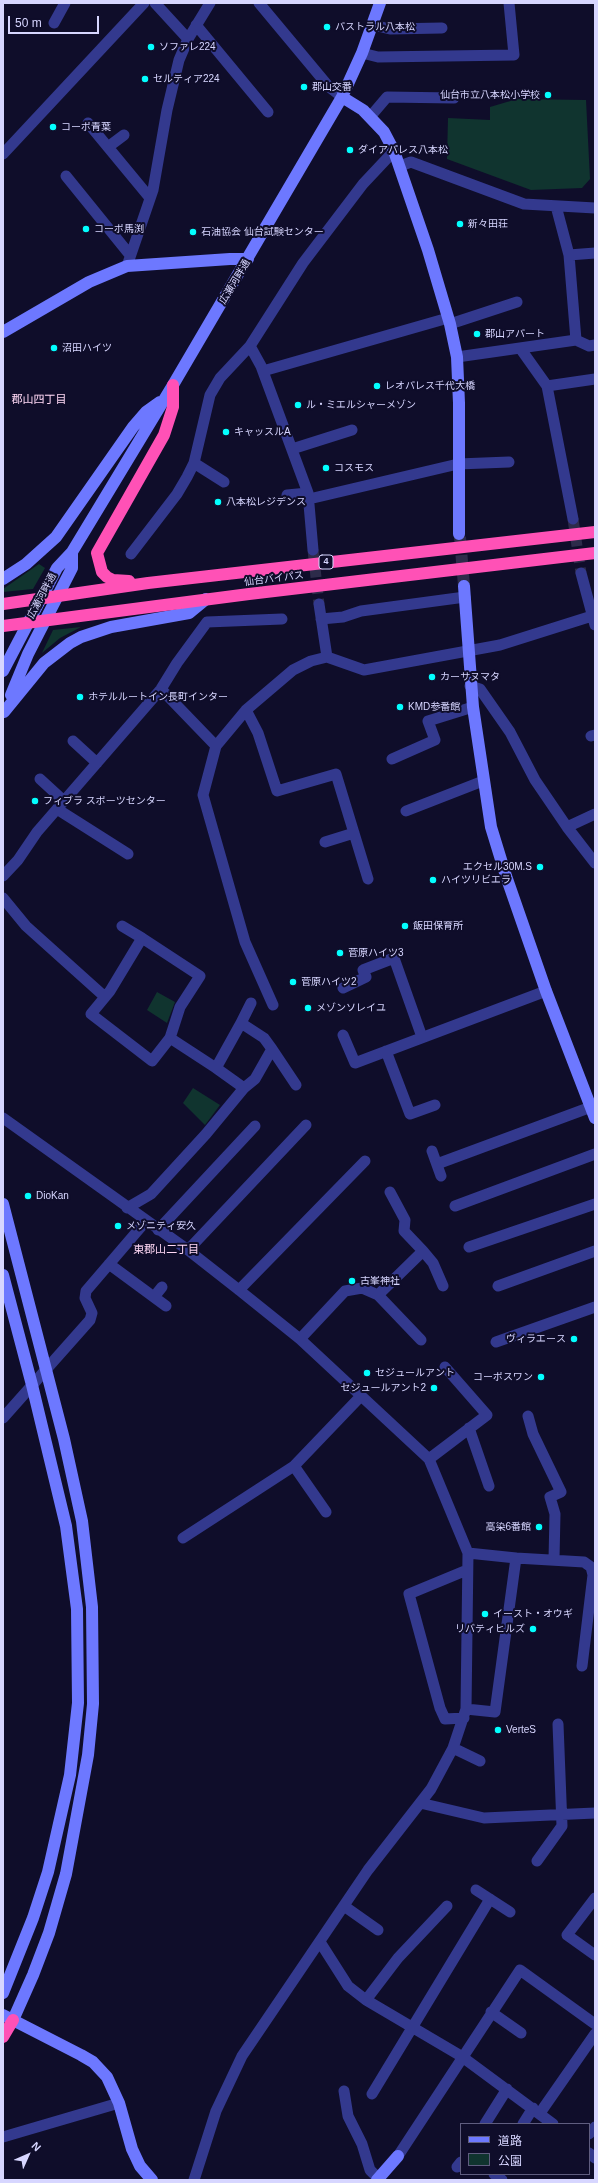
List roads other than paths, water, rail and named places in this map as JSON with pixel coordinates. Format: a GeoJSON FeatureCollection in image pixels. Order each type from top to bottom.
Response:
{"type":"FeatureCollection","features":[{"type":"Feature","properties":{"kind":"highway"},"geometry":{"type":"LineString","coordinates":[[148,583],[113,580],[107,577],[97,560],[97,553],[164,435],[173,407],[173,384]]}},
{"type":"Feature","properties":{"kind":"highway","name":"仙台バイパス"},"geometry":{"type":"LineString","coordinates":[[3,604],[148,583],[595,532]]}},
{"type":"Feature","properties":{"kind":"highway","name":"仙台バイパス"},"geometry":{"type":"LineString","coordinates":[[3,626],[206,599],[595,554]]}},
{"type":"Feature","properties":{"kind":"highway"},"geometry":{"type":"LineString","coordinates":[[3,2037],[8,2017]]}},
{"type":"Feature","properties":{"kind":"street"},"geometry":{"type":"LineString","coordinates":[[54,23],[65,3]]}},
{"type":"Feature","properties":{"kind":"street"},"geometry":{"type":"LineString","coordinates":[[4,152],[144,3]]}},
{"type":"Feature","properties":{"kind":"street"},"geometry":{"type":"LineString","coordinates":[[155,3],[188,39]]}},
{"type":"Feature","properties":{"kind":"street"},"geometry":{"type":"LineString","coordinates":[[129,261],[150,198],[178,60],[188,39],[210,3]]}},
{"type":"Feature","properties":{"kind":"street"},"geometry":{"type":"LineString","coordinates":[[259,3],[329,87],[363,110],[384,132],[400,166],[428,250],[449,321],[457,357],[459,403],[459,534]]}},
{"type":"Feature","properties":{"kind":"street","name":"広瀬河畔通"},"geometry":{"type":"LineString","coordinates":[[3,672],[57,568],[72,552],[248,259],[342,97],[362,53],[380,3]]}},
{"type":"Feature","properties":{"kind":"street"},"geometry":{"type":"LineString","coordinates":[[362,53],[378,57],[514,55],[508,3]]}},
{"type":"Feature","properties":{"kind":"street"},"geometry":{"type":"LineString","coordinates":[[196,25],[268,112]]}},
{"type":"Feature","properties":{"kind":"street"},"geometry":{"type":"LineString","coordinates":[[373,25],[390,28],[442,28]]}},
{"type":"Feature","properties":{"kind":"street"},"geometry":{"type":"LineString","coordinates":[[370,117],[387,97],[454,98]]}},
{"type":"Feature","properties":{"kind":"street"},"geometry":{"type":"LineString","coordinates":[[88,123],[150,198]]}},
{"type":"Feature","properties":{"kind":"street"},"geometry":{"type":"LineString","coordinates":[[108,147],[124,135]]}},
{"type":"Feature","properties":{"kind":"street"},"geometry":{"type":"LineString","coordinates":[[131,554],[177,494],[194,463],[210,395],[220,378],[250,346],[303,263],[363,184],[394,151]]}},
{"type":"Feature","properties":{"kind":"street"},"geometry":{"type":"LineString","coordinates":[[400,166],[411,162],[524,204],[595,208]]}},
{"type":"Feature","properties":{"kind":"street"},"geometry":{"type":"LineString","coordinates":[[66,176],[129,261]]}},
{"type":"Feature","properties":{"kind":"street"},"geometry":{"type":"LineString","coordinates":[[556,206],[569,255],[576,340]]}},
{"type":"Feature","properties":{"kind":"street"},"geometry":{"type":"LineString","coordinates":[[569,255],[595,253]]}},
{"type":"Feature","properties":{"kind":"street"},"geometry":{"type":"LineString","coordinates":[[3,332],[89,282],[129,261],[230,258],[248,259]]}},
{"type":"Feature","properties":{"kind":"street"},"geometry":{"type":"LineString","coordinates":[[263,371],[517,302]]}},
{"type":"Feature","properties":{"kind":"street"},"geometry":{"type":"LineString","coordinates":[[457,357],[576,340],[589,346],[595,345]]}},
{"type":"Feature","properties":{"kind":"street"},"geometry":{"type":"LineString","coordinates":[[250,346],[263,371],[309,496],[313,550]]}},
{"type":"Feature","properties":{"kind":"street"},"geometry":{"type":"LineString","coordinates":[[520,348],[547,386],[573,519]]}},
{"type":"Feature","properties":{"kind":"street"},"geometry":{"type":"LineString","coordinates":[[547,386],[595,379]]}},
{"type":"Feature","properties":{"kind":"street"},"geometry":{"type":"LineString","coordinates":[[3,579],[26,564],[56,537],[133,427],[146,412],[164,399]]}},
{"type":"Feature","properties":{"kind":"street"},"geometry":{"type":"LineString","coordinates":[[292,449],[352,430]]}},
{"type":"Feature","properties":{"kind":"street"},"geometry":{"type":"LineString","coordinates":[[287,495],[309,496],[458,464],[509,462]]}},
{"type":"Feature","properties":{"kind":"street"},"geometry":{"type":"LineString","coordinates":[[194,463],[224,482]]}},
{"type":"Feature","properties":{"kind":"street","name":"広瀬河畔通"},"geometry":{"type":"LineString","coordinates":[[4,714],[28,654],[72,568],[72,552]]}},
{"type":"Feature","properties":{"kind":"street"},"geometry":{"type":"LineString","coordinates":[[273,1005],[245,942],[203,795],[216,746],[246,710],[293,670],[310,661],[327,657],[364,670],[500,645],[593,620],[581,573]]}},
{"type":"Feature","properties":{"kind":"street"},"geometry":{"type":"LineString","coordinates":[[322,619],[343,618],[361,611],[464,591],[470,686],[491,827],[502,865],[546,991],[593,1112],[437,1164]]}},
{"type":"Feature","properties":{"kind":"street"},"geometry":{"type":"LineString","coordinates":[[4,714],[44,663],[70,643],[88,635],[112,628],[189,613],[206,599]]}},
{"type":"Feature","properties":{"kind":"street"},"geometry":{"type":"LineString","coordinates":[[319,604],[327,657]]}},
{"type":"Feature","properties":{"kind":"street"},"geometry":{"type":"LineString","coordinates":[[3,876],[61,805],[161,689],[177,663],[207,622],[282,619]]}},
{"type":"Feature","properties":{"kind":"street"},"geometry":{"type":"LineString","coordinates":[[470,686],[480,689],[510,732],[535,780],[567,827],[595,863]]}},
{"type":"Feature","properties":{"kind":"street"},"geometry":{"type":"LineString","coordinates":[[161,689],[216,746]]}},
{"type":"Feature","properties":{"kind":"street"},"geometry":{"type":"LineString","coordinates":[[392,759],[435,740],[428,721],[473,707]]}},
{"type":"Feature","properties":{"kind":"street"},"geometry":{"type":"LineString","coordinates":[[246,710],[258,733],[276,791],[336,774],[368,879]]}},
{"type":"Feature","properties":{"kind":"street"},"geometry":{"type":"LineString","coordinates":[[73,741],[97,763]]}},
{"type":"Feature","properties":{"kind":"street"},"geometry":{"type":"LineString","coordinates":[[40,779],[61,805],[128,854]]}},
{"type":"Feature","properties":{"kind":"street"},"geometry":{"type":"LineString","coordinates":[[406,811],[483,781]]}},
{"type":"Feature","properties":{"kind":"street"},"geometry":{"type":"LineString","coordinates":[[567,827],[595,814]]}},
{"type":"Feature","properties":{"kind":"street"},"geometry":{"type":"LineString","coordinates":[[325,842],[354,833]]}},
{"type":"Feature","properties":{"kind":"street"},"geometry":{"type":"LineString","coordinates":[[3,898],[26,926],[105,997]]}},
{"type":"Feature","properties":{"kind":"street"},"geometry":{"type":"LineString","coordinates":[[122,926],[142,938],[200,976],[180,1007],[170,1038],[152,1061],[91,1014],[105,997],[142,938]]}},
{"type":"Feature","properties":{"kind":"street"},"geometry":{"type":"LineString","coordinates":[[342,988],[366,977],[363,970],[394,958],[422,1037]]}},
{"type":"Feature","properties":{"kind":"street"},"geometry":{"type":"LineString","coordinates":[[343,1035],[356,1067],[386,1051],[546,991]]}},
{"type":"Feature","properties":{"kind":"street"},"geometry":{"type":"LineString","coordinates":[[216,1068],[251,1003]]}},
{"type":"Feature","properties":{"kind":"street"},"geometry":{"type":"LineString","coordinates":[[241,1023],[264,1038],[296,1085]]}},
{"type":"Feature","properties":{"kind":"street"},"geometry":{"type":"LineString","coordinates":[[170,1038],[244,1088]]}},
{"type":"Feature","properties":{"kind":"street"},"geometry":{"type":"LineString","coordinates":[[127,1208],[151,1194],[206,1134],[244,1088],[255,1079],[272,1049]]}},
{"type":"Feature","properties":{"kind":"street"},"geometry":{"type":"LineString","coordinates":[[386,1051],[410,1114],[435,1105]]}},
{"type":"Feature","properties":{"kind":"street"},"geometry":{"type":"LineString","coordinates":[[3,1118],[127,1208],[188,1250],[239,1290],[300,1339],[429,1459],[468,1553],[465,1714],[453,1748],[438,1777],[420,1803],[368,1870],[242,2056],[216,2111],[194,2180]]}},
{"type":"Feature","properties":{"kind":"street"},"geometry":{"type":"LineString","coordinates":[[188,1250],[306,1125]]}},
{"type":"Feature","properties":{"kind":"street"},"geometry":{"type":"LineString","coordinates":[[158,1230],[255,1126]]}},
{"type":"Feature","properties":{"kind":"street"},"geometry":{"type":"LineString","coordinates":[[432,1151],[441,1176]]}},
{"type":"Feature","properties":{"kind":"street"},"geometry":{"type":"LineString","coordinates":[[455,1206],[595,1154]]}},
{"type":"Feature","properties":{"kind":"street"},"geometry":{"type":"LineString","coordinates":[[239,1290],[365,1161]]}},
{"type":"Feature","properties":{"kind":"street"},"geometry":{"type":"LineString","coordinates":[[390,1192],[405,1220],[404,1231],[433,1263],[443,1286]]}},
{"type":"Feature","properties":{"kind":"street"},"geometry":{"type":"LineString","coordinates":[[3,1204],[46,1369],[82,1521],[92,1607],[93,1704],[88,1755],[66,1874],[49,1932],[33,1975],[8,2017],[93,2062],[111,2083],[132,2149],[140,2166],[152,2180]]}},
{"type":"Feature","properties":{"kind":"street"},"geometry":{"type":"LineString","coordinates":[[469,1247],[595,1204]]}},
{"type":"Feature","properties":{"kind":"street"},"geometry":{"type":"LineString","coordinates":[[3,1418],[92,1317],[90,1306],[85,1298],[86,1291],[146,1221]]}},
{"type":"Feature","properties":{"kind":"street"},"geometry":{"type":"LineString","coordinates":[[378,1295],[423,1251]]}},
{"type":"Feature","properties":{"kind":"street"},"geometry":{"type":"LineString","coordinates":[[498,1286],[595,1251]]}},
{"type":"Feature","properties":{"kind":"street"},"geometry":{"type":"LineString","coordinates":[[108,1264],[166,1306]]}},
{"type":"Feature","properties":{"kind":"street"},"geometry":{"type":"LineString","coordinates":[[3,1275],[32,1385],[66,1526],[76,1609],[78,1703],[70,1774],[48,1872],[30,1925],[3,1993]]}},
{"type":"Feature","properties":{"kind":"street"},"geometry":{"type":"LineString","coordinates":[[154,1297],[162,1287]]}},
{"type":"Feature","properties":{"kind":"street"},"geometry":{"type":"LineString","coordinates":[[300,1339],[345,1291],[362,1288],[378,1295],[421,1340]]}},
{"type":"Feature","properties":{"kind":"street"},"geometry":{"type":"LineString","coordinates":[[496,1342],[595,1307]]}},
{"type":"Feature","properties":{"kind":"street"},"geometry":{"type":"LineString","coordinates":[[429,1459],[487,1415],[445,1368]]}},
{"type":"Feature","properties":{"kind":"street"},"geometry":{"type":"LineString","coordinates":[[183,1538],[294,1466],[361,1396]]}},
{"type":"Feature","properties":{"kind":"street"},"geometry":{"type":"LineString","coordinates":[[528,1416],[533,1434],[561,1492],[550,1497],[554,1514],[554,1559]]}},
{"type":"Feature","properties":{"kind":"street"},"geometry":{"type":"LineString","coordinates":[[469,1428],[489,1486]]}},
{"type":"Feature","properties":{"kind":"street"},"geometry":{"type":"LineString","coordinates":[[294,1466],[326,1512]]}},
{"type":"Feature","properties":{"kind":"street"},"geometry":{"type":"LineString","coordinates":[[468,1553],[516,1558],[554,1559],[584,1562],[593,1571],[582,1666]]}},
{"type":"Feature","properties":{"kind":"street"},"geometry":{"type":"LineString","coordinates":[[467,1570],[409,1594],[444,1719],[465,1714],[495,1712],[516,1558]]}},
{"type":"Feature","properties":{"kind":"street"},"geometry":{"type":"LineString","coordinates":[[537,1860],[562,1826],[558,1724]]}},
{"type":"Feature","properties":{"kind":"street"},"geometry":{"type":"LineString","coordinates":[[453,1748],[480,1761]]}},
{"type":"Feature","properties":{"kind":"street"},"geometry":{"type":"LineString","coordinates":[[420,1803],[484,1818],[595,1813]]}},
{"type":"Feature","properties":{"kind":"street"},"geometry":{"type":"LineString","coordinates":[[476,1890],[510,1912]]}},
{"type":"Feature","properties":{"kind":"street"},"geometry":{"type":"LineString","coordinates":[[595,1898],[567,1935],[595,1955]]}},
{"type":"Feature","properties":{"kind":"street"},"geometry":{"type":"LineString","coordinates":[[372,2094],[490,1899]]}},
{"type":"Feature","properties":{"kind":"street"},"geometry":{"type":"LineString","coordinates":[[344,1906],[378,1930]]}},
{"type":"Feature","properties":{"kind":"street"},"geometry":{"type":"LineString","coordinates":[[366,2000],[398,1958],[447,1906]]}},
{"type":"Feature","properties":{"kind":"street"},"geometry":{"type":"LineString","coordinates":[[320,1942],[348,1986],[366,2000],[413,2026],[461,2056],[552,2123]]}},
{"type":"Feature","properties":{"kind":"street"},"geometry":{"type":"LineString","coordinates":[[344,2091],[348,2116],[362,2144],[370,2170],[377,2179],[398,2156],[461,2056],[520,1970],[595,2024]]}},
{"type":"Feature","properties":{"kind":"street"},"geometry":{"type":"LineString","coordinates":[[491,2012],[521,2033]]}},
{"type":"Feature","properties":{"kind":"street"},"geometry":{"type":"LineString","coordinates":[[524,2123],[537,2111],[595,2034]]}},
{"type":"Feature","properties":{"kind":"street"},"geometry":{"type":"LineString","coordinates":[[486,2123],[507,2089]]}},
{"type":"Feature","properties":{"kind":"street"},"geometry":{"type":"LineString","coordinates":[[3,2137],[118,2103]]}},
{"type":"Feature","properties":{"kind":"tunnel"},"geometry":{"type":"LineString","coordinates":[[573,519],[581,573]]}},
{"type":"Feature","properties":{"kind":"tunnel"},"geometry":{"type":"LineString","coordinates":[[460,537],[464,586]]}},
{"type":"Feature","properties":{"kind":"tunnel"},"geometry":{"type":"LineString","coordinates":[[313,550],[319,604]]}},
{"type":"Feature","properties":{"kind":"place","name":"パストラル八本松"},"geometry":{"type":"Point","coordinates":[327,27]}},
{"type":"Feature","properties":{"kind":"place","name":"ソファレ224"},"geometry":{"type":"Point","coordinates":[151,47]}},
{"type":"Feature","properties":{"kind":"place","name":"セルティア224"},"geometry":{"type":"Point","coordinates":[145,79]}},
{"type":"Feature","properties":{"kind":"place","name":"郡山交番"},"geometry":{"type":"Point","coordinates":[304,87]}},
{"type":"Feature","properties":{"kind":"place","name":"仙台市立八本松小学校"},"geometry":{"type":"Point","coordinates":[548,95]}},
{"type":"Feature","properties":{"kind":"place","name":"コーポ青葉"},"geometry":{"type":"Point","coordinates":[53,127]}},
{"type":"Feature","properties":{"kind":"place","name":"ダイアパレス八本松"},"geometry":{"type":"Point","coordinates":[350,150]}},
{"type":"Feature","properties":{"kind":"place","name":"新々田荘"},"geometry":{"type":"Point","coordinates":[460,224]}},
{"type":"Feature","properties":{"kind":"place","name":"コーポ馬渕"},"geometry":{"type":"Point","coordinates":[86,229]}},
{"type":"Feature","properties":{"kind":"place","name":"石油協会 仙台試験センター"},"geometry":{"type":"Point","coordinates":[193,232]}},
{"type":"Feature","properties":{"kind":"place","name":"郡山アパート"},"geometry":{"type":"Point","coordinates":[477,334]}},
{"type":"Feature","properties":{"kind":"place","name":"沼田ハイツ"},"geometry":{"type":"Point","coordinates":[54,348]}},
{"type":"Feature","properties":{"kind":"place","name":"レオパレス千代大橋"},"geometry":{"type":"Point","coordinates":[377,386]}},
{"type":"Feature","properties":{"kind":"place","name":"ル・ミエルシャーメゾン"},"geometry":{"type":"Point","coordinates":[298,405]}},
{"type":"Feature","properties":{"kind":"place","name":"キャッスルA"},"geometry":{"type":"Point","coordinates":[226,432]}},
{"type":"Feature","properties":{"kind":"place","name":"コスモス"},"geometry":{"type":"Point","coordinates":[326,468]}},
{"type":"Feature","properties":{"kind":"place","name":"八本松レジデンス"},"geometry":{"type":"Point","coordinates":[218,502]}},
{"type":"Feature","properties":{"kind":"place","name":"カーサヌマタ"},"geometry":{"type":"Point","coordinates":[432,677]}},
{"type":"Feature","properties":{"kind":"place","name":"ホテルルートイン長町インター"},"geometry":{"type":"Point","coordinates":[80,697]}},
{"type":"Feature","properties":{"kind":"place","name":"KMD参番館"},"geometry":{"type":"Point","coordinates":[400,707]}},
{"type":"Feature","properties":{"kind":"place","name":"フィブラ スポーツセンター"},"geometry":{"type":"Point","coordinates":[35,801]}},
{"type":"Feature","properties":{"kind":"place","name":"エクセル30M.S"},"geometry":{"type":"Point","coordinates":[540,867]}},
{"type":"Feature","properties":{"kind":"place","name":"ハイツリビエラ"},"geometry":{"type":"Point","coordinates":[433,880]}},
{"type":"Feature","properties":{"kind":"place","name":"飯田保育所"},"geometry":{"type":"Point","coordinates":[405,926]}},
{"type":"Feature","properties":{"kind":"place","name":"菅原ハイツ3"},"geometry":{"type":"Point","coordinates":[340,953]}},
{"type":"Feature","properties":{"kind":"place","name":"菅原ハイツ2"},"geometry":{"type":"Point","coordinates":[293,982]}},
{"type":"Feature","properties":{"kind":"place","name":"メゾンソレイユ"},"geometry":{"type":"Point","coordinates":[308,1008]}},
{"type":"Feature","properties":{"kind":"place","name":"DioKan"},"geometry":{"type":"Point","coordinates":[28,1196]}},
{"type":"Feature","properties":{"kind":"place","name":"メゾニティ安久"},"geometry":{"type":"Point","coordinates":[118,1226]}},
{"type":"Feature","properties":{"kind":"place","name":"古峯神社"},"geometry":{"type":"Point","coordinates":[352,1281]}},
{"type":"Feature","properties":{"kind":"place","name":"ヴィラエース"},"geometry":{"type":"Point","coordinates":[574,1339]}},
{"type":"Feature","properties":{"kind":"place","name":"セジュールアント"},"geometry":{"type":"Point","coordinates":[367,1373]}},
{"type":"Feature","properties":{"kind":"place","name":"コーポスワン"},"geometry":{"type":"Point","coordinates":[541,1377]}},
{"type":"Feature","properties":{"kind":"place","name":"セジュールアント2"},"geometry":{"type":"Point","coordinates":[434,1388]}},
{"type":"Feature","properties":{"kind":"place","name":"高染6番館"},"geometry":{"type":"Point","coordinates":[539,1527]}},
{"type":"Feature","properties":{"kind":"place","name":"イースト・オウギ"},"geometry":{"type":"Point","coordinates":[485,1614]}},
{"type":"Feature","properties":{"kind":"place","name":"リバティヒルズ"},"geometry":{"type":"Point","coordinates":[533,1629]}},
{"type":"Feature","properties":{"kind":"place","name":"VerteS"},"geometry":{"type":"Point","coordinates":[498,1730]}},
{"type":"Feature","properties":{"kind":"district","name":"郡山四丁目"},"geometry":{"type":"Point","coordinates":[39,400]}},
{"type":"Feature","properties":{"kind":"district","name":"東郡山二丁目"},"geometry":{"type":"Point","coordinates":[166,1250]}}]}
